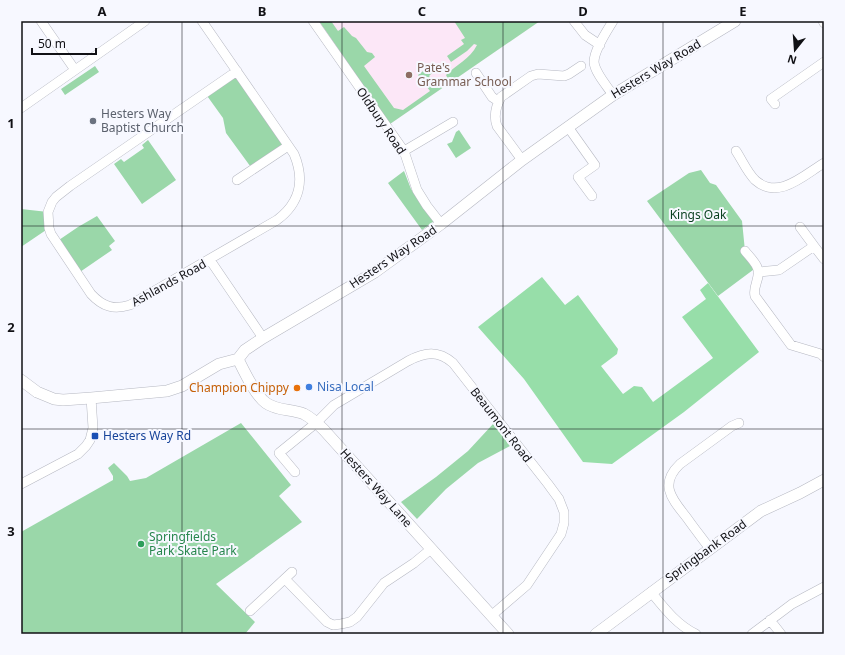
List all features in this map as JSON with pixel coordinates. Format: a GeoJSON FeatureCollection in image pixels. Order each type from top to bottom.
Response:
{"type":"FeatureCollection","features":[{"type":"Feature","properties":{"kind":"street"},"geometry":{"type":"LineString","coordinates":[[41,21],[75,70]]}},
{"type":"Feature","properties":{"kind":"street"},"geometry":{"type":"LineString","coordinates":[[21,108],[145,21]]}},
{"type":"Feature","properties":{"kind":"street","name":"Ashlands Road"},"geometry":{"type":"LineString","coordinates":[[202,21],[237,71],[296,159],[300,175],[296,198],[285,214],[277,220],[130,305],[120,308],[104,305],[94,297],[51,234],[48,222],[48,212],[52,202],[56,196],[237,71]]}},
{"type":"Feature","properties":{"kind":"street","name":"Oldbury Road"},"geometry":{"type":"LineString","coordinates":[[313,21],[404,151],[417,190],[441,224]]}},
{"type":"Feature","properties":{"kind":"street"},"geometry":{"type":"LineString","coordinates":[[574,21],[590,40],[600,45]]}},
{"type":"Feature","properties":{"kind":"street"},"geometry":{"type":"LineString","coordinates":[[613,21],[600,45],[594,62],[613,95]]}},
{"type":"Feature","properties":{"kind":"street","name":"Hesters Way Road"},"geometry":{"type":"LineString","coordinates":[[238,359],[244,350],[375,272],[441,224],[522,160],[613,95],[723,24],[735,21]]}},
{"type":"Feature","properties":{"kind":"street"},"geometry":{"type":"LineString","coordinates":[[774,104],[771,99],[824,62]]}},
{"type":"Feature","properties":{"kind":"street"},"geometry":{"type":"LineString","coordinates":[[522,160],[497,126],[495,114],[500,96],[531,76],[538,74],[564,76],[581,66]]}},
{"type":"Feature","properties":{"kind":"street"},"geometry":{"type":"LineString","coordinates":[[476,73],[492,97],[498,101]]}},
{"type":"Feature","properties":{"kind":"street"},"geometry":{"type":"LineString","coordinates":[[404,151],[453,122]]}},
{"type":"Feature","properties":{"kind":"street"},"geometry":{"type":"LineString","coordinates":[[568,127],[595,165],[578,177],[592,196]]}},
{"type":"Feature","properties":{"kind":"street"},"geometry":{"type":"LineString","coordinates":[[237,180],[288,146]]}},
{"type":"Feature","properties":{"kind":"street"},"geometry":{"type":"LineString","coordinates":[[736,151],[754,179],[770,188],[789,185],[824,163]]}},
{"type":"Feature","properties":{"kind":"street"},"geometry":{"type":"LineString","coordinates":[[800,227],[824,259]]}},
{"type":"Feature","properties":{"kind":"street"},"geometry":{"type":"LineString","coordinates":[[758,272],[779,270],[814,246]]}},
{"type":"Feature","properties":{"kind":"street"},"geometry":{"type":"LineString","coordinates":[[746,251],[757,267],[758,272],[754,287],[755,296],[791,345],[821,354],[824,357]]}},
{"type":"Feature","properties":{"kind":"street"},"geometry":{"type":"LineString","coordinates":[[210,260],[263,338]]}},
{"type":"Feature","properties":{"kind":"street","name":"Beaumont Road"},"geometry":{"type":"LineString","coordinates":[[295,472],[279,453],[316,423],[334,405],[419,355],[433,354],[447,358],[453,363],[548,484],[559,500],[564,512],[564,523],[561,534],[527,585],[491,616]]}},
{"type":"Feature","properties":{"kind":"street"},"geometry":{"type":"LineString","coordinates":[[21,380],[37,392],[63,400],[167,391],[182,386],[219,364],[238,359]]}},
{"type":"Feature","properties":{"kind":"street","name":"Hesters Way Lane"},"geometry":{"type":"LineString","coordinates":[[238,359],[255,390],[266,403],[276,408],[304,414],[316,423],[508,634]]}},
{"type":"Feature","properties":{"kind":"street"},"geometry":{"type":"LineString","coordinates":[[21,484],[73,456],[86,446],[90,440],[93,428],[91,398]]}},
{"type":"Feature","properties":{"kind":"street"},"geometry":{"type":"LineString","coordinates":[[710,548],[672,499],[670,493],[670,482],[673,472],[680,464],[732,426],[739,423]]}},
{"type":"Feature","properties":{"kind":"street","name":"Springbank Road"},"geometry":{"type":"LineString","coordinates":[[596,634],[761,511],[824,480]]}},
{"type":"Feature","properties":{"kind":"street"},"geometry":{"type":"LineString","coordinates":[[285,579],[327,622],[333,625],[341,624],[350,622],[357,617],[384,583],[414,563],[431,549]]}},
{"type":"Feature","properties":{"kind":"street"},"geometry":{"type":"LineString","coordinates":[[250,611],[292,572]]}},
{"type":"Feature","properties":{"kind":"street"},"geometry":{"type":"LineString","coordinates":[[752,634],[792,604],[824,587]]}},
{"type":"Feature","properties":{"kind":"street"},"geometry":{"type":"LineString","coordinates":[[651,592],[667,611],[685,628],[696,634]]}},
{"type":"Feature","properties":{"kind":"street"},"geometry":{"type":"LineString","coordinates":[[770,620],[781,634]]}},
{"type":"Feature","properties":{"kind":"shaded area","name":"Pate's Grammar School"},"geometry":{"type":"Polygon","coordinates":[[[319,21],[540,21],[390,124],[319,21]]]}},
{"type":"Feature","properties":{"kind":"green space"},"geometry":{"type":"Polygon","coordinates":[[[319,21],[331,21],[338,31],[344,27],[352,36],[356,38],[367,52],[372,53],[375,57],[364,66],[394,108],[403,110],[430,91],[418,75],[427,68],[432,69],[434,71],[429,76],[437,86],[448,79],[446,75],[467,58],[477,45],[474,44],[451,62],[447,56],[464,44],[461,40],[465,38],[454,21],[540,21],[390,124],[319,21]]]}},
{"type":"Feature","properties":{"kind":"green space"},"geometry":{"type":"Polygon","coordinates":[[[95,66],[99,72],[65,95],[61,89],[95,66]]]}},
{"type":"Feature","properties":{"kind":"green space"},"geometry":{"type":"Polygon","coordinates":[[[237,71],[288,146],[253,170],[226,133],[223,118],[205,93],[237,71]]]}},
{"type":"Feature","properties":{"kind":"green space"},"geometry":{"type":"Polygon","coordinates":[[[459,130],[471,148],[456,158],[447,144],[452,142],[456,132],[459,130]]]}},
{"type":"Feature","properties":{"kind":"green space"},"geometry":{"type":"Polygon","coordinates":[[[148,140],[176,180],[142,204],[114,164],[121,159],[124,162],[144,148],[142,145],[148,140]]]}},
{"type":"Feature","properties":{"kind":"green space","name":"Kings Oak"},"geometry":{"type":"Polygon","coordinates":[[[701,170],[710,183],[716,185],[742,221],[745,251],[757,267],[718,296],[647,201],[689,173],[701,170]]]}},
{"type":"Feature","properties":{"kind":"green space"},"geometry":{"type":"Polygon","coordinates":[[[404,171],[411,189],[434,221],[422,230],[388,183],[404,171]]]}},
{"type":"Feature","properties":{"kind":"green space"},"geometry":{"type":"Polygon","coordinates":[[[21,209],[48,212],[49,228],[21,247],[21,209]]]}},
{"type":"Feature","properties":{"kind":"green space"},"geometry":{"type":"Polygon","coordinates":[[[97,216],[115,241],[109,246],[112,250],[77,274],[56,242],[97,216]]]}},
{"type":"Feature","properties":{"kind":"green space"},"geometry":{"type":"Polygon","coordinates":[[[542,277],[565,305],[578,295],[618,349],[617,354],[601,366],[623,394],[634,386],[642,387],[653,402],[713,358],[682,317],[706,299],[700,290],[708,283],[759,352],[684,412],[612,464],[583,462],[524,379],[478,327],[542,277]]]}},
{"type":"Feature","properties":{"kind":"green space"},"geometry":{"type":"Polygon","coordinates":[[[241,423],[291,485],[279,496],[302,522],[216,584],[255,622],[245,634],[21,634],[21,532],[113,480],[113,476],[108,468],[114,463],[130,481],[146,478],[241,423]]]}},
{"type":"Feature","properties":{"kind":"green space"},"geometry":{"type":"Polygon","coordinates":[[[493,424],[510,446],[478,463],[446,489],[417,519],[401,502],[436,477],[468,451],[493,424]]]}},
{"type":"Feature","properties":{"kind":"place","name":"Pate's Grammar School"},"geometry":{"type":"Point","coordinates":[409,75]}},
{"type":"Feature","properties":{"kind":"place","name":"Hesters Way Baptist Church"},"geometry":{"type":"Point","coordinates":[93,121]}},
{"type":"Feature","properties":{"kind":"place","name":"Nisa Local"},"geometry":{"type":"Point","coordinates":[309,387]}},
{"type":"Feature","properties":{"kind":"place","name":"Champion Chippy"},"geometry":{"type":"Point","coordinates":[297,388]}},
{"type":"Feature","properties":{"kind":"place","name":"Hesters Way Rd"},"geometry":{"type":"Point","coordinates":[95,436]}},
{"type":"Feature","properties":{"kind":"place","name":"Springfields Park Skate Park"},"geometry":{"type":"Point","coordinates":[141,544]}}]}
